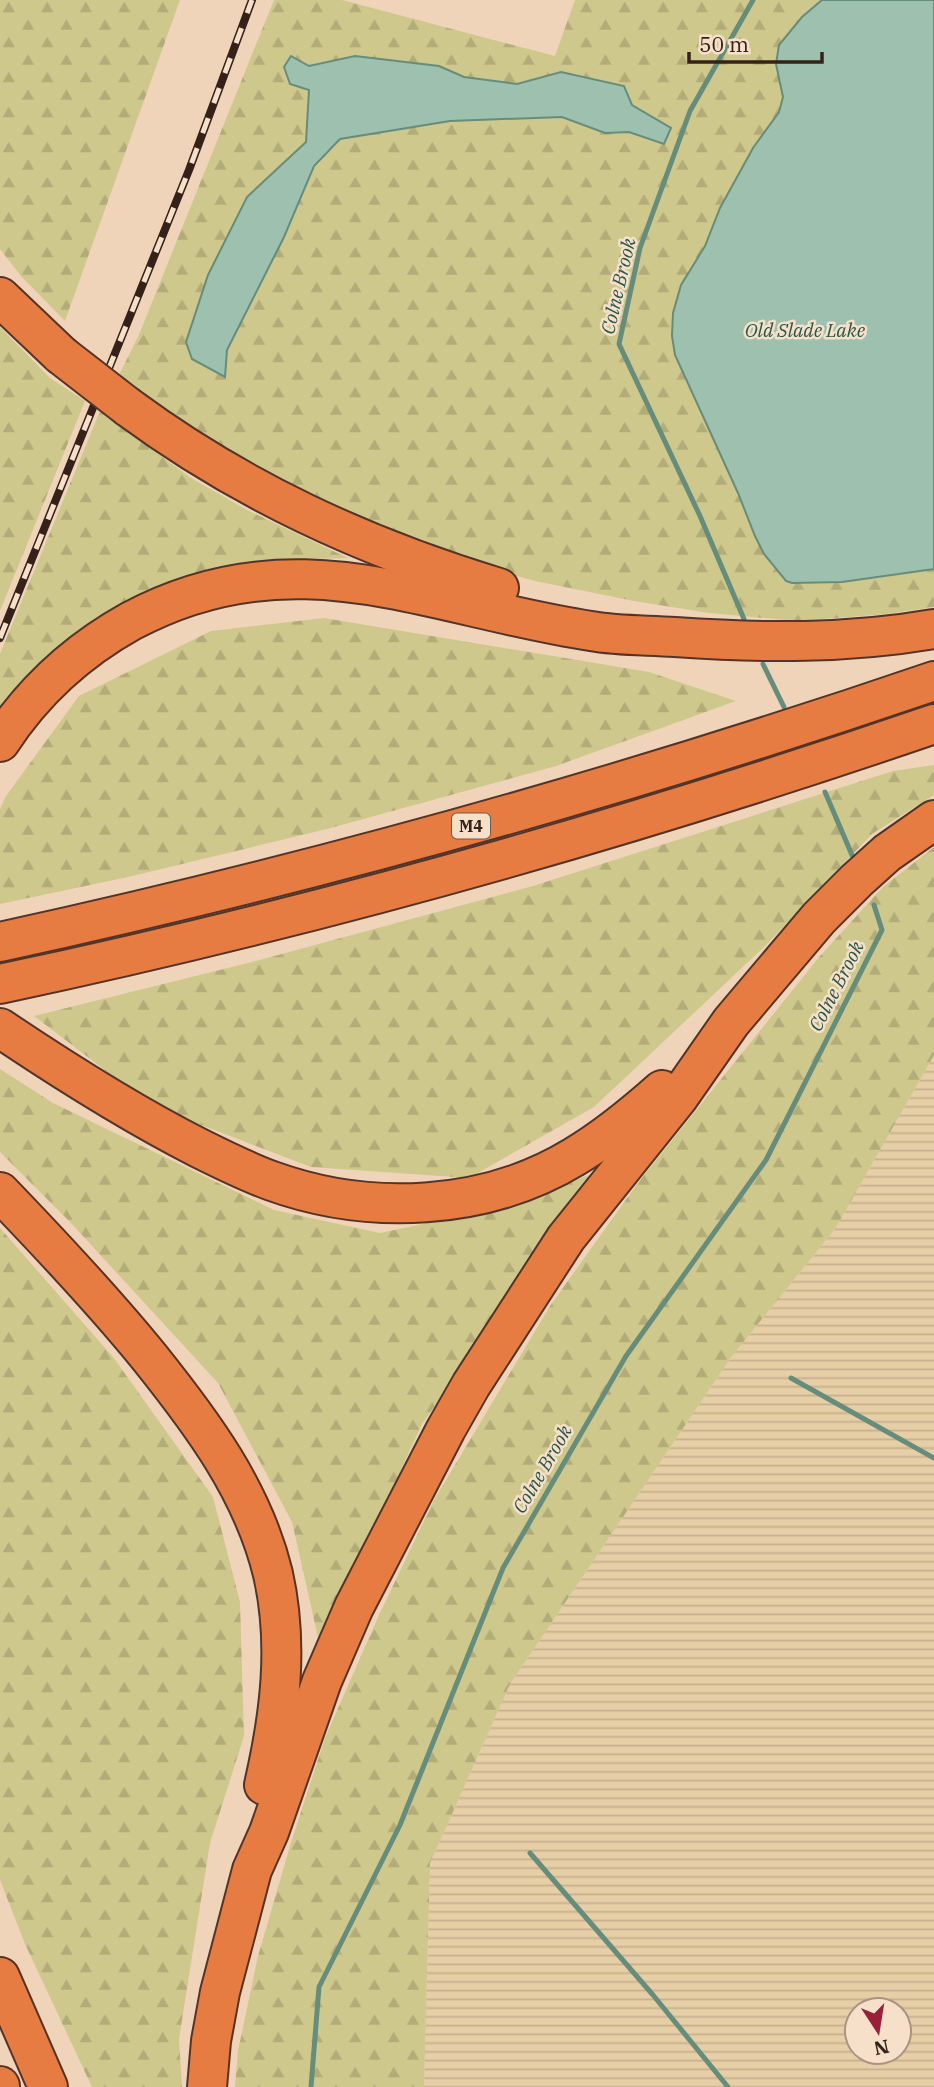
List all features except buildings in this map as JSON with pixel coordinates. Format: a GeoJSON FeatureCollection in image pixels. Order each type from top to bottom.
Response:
{"type":"FeatureCollection","features":[{"type":"Feature","properties":{"kind":"highway"},"geometry":{"type":"LineString","coordinates":[[0,297],[61,355],[128,407],[200,457],[306,516],[441,570],[508,591],[600,614],[664,626],[673,637]]}},
{"type":"Feature","properties":{"kind":"highway"},"geometry":{"type":"LineString","coordinates":[[0,742],[38,691],[67,663],[101,638],[181,598],[247,582],[303,578],[344,581],[401,590],[587,631],[618,635],[791,642],[870,638],[934,629]]}},
{"type":"Feature","properties":{"kind":"highway","name":"M4"},"geometry":{"type":"LineString","coordinates":[[0,942],[252,884],[483,823],[735,747],[934,681]]}},
{"type":"Feature","properties":{"kind":"highway","name":"M4"},"geometry":{"type":"LineString","coordinates":[[0,984],[177,944],[453,873],[615,827],[934,724]]}},
{"type":"Feature","properties":{"kind":"highway"},"geometry":{"type":"LineString","coordinates":[[207,2087],[211,2041],[220,1992],[252,1870],[269,1832],[322,1681],[354,1607],[471,1385],[566,1238],[678,1098],[732,1022],[819,918],[857,880],[887,853],[934,820]]}},
{"type":"Feature","properties":{"kind":"highway"},"geometry":{"type":"LineString","coordinates":[[15,1038],[144,1120],[253,1174],[330,1197],[418,1203],[451,1200],[501,1189],[532,1179],[573,1158],[647,1104],[732,1022]]}},
{"type":"Feature","properties":{"kind":"highway"},"geometry":{"type":"LineString","coordinates":[[0,1192],[67,1262],[169,1382],[227,1464],[254,1516],[273,1575],[282,1667],[275,1729],[256,1825],[252,1870]]}},
{"type":"Feature","properties":{"kind":"highway"},"geometry":{"type":"LineString","coordinates":[[0,1977],[48,2087]]}},
{"type":"Feature","properties":{"kind":"shaded area"},"geometry":{"type":"Polygon","coordinates":[[[934,1055],[934,2087],[424,2087],[430,1863],[510,1684],[732,1356],[835,1229],[934,1055]]]}},
{"type":"Feature","properties":{"kind":"green space"},"geometry":{"type":"Polygon","coordinates":[[[0,0],[180,0],[65,321],[21,276],[0,249],[0,0]]]}},
{"type":"Feature","properties":{"kind":"green space"},"geometry":{"type":"Polygon","coordinates":[[[274,0],[342,0],[555,56],[575,0],[822,0],[802,17],[776,64],[783,97],[779,112],[753,148],[720,208],[705,246],[688,271],[738,493],[755,536],[792,583],[842,582],[934,569],[934,607],[887,614],[797,621],[709,613],[634,601],[503,572],[454,558],[262,476],[151,404],[119,375],[138,337],[274,0]]]}},
{"type":"Feature","properties":{"kind":"green space"},"geometry":{"type":"Polygon","coordinates":[[[0,327],[50,378],[85,401],[0,611],[0,327]]]}},
{"type":"Feature","properties":{"kind":"green space"},"geometry":{"type":"Polygon","coordinates":[[[100,411],[191,478],[247,510],[348,558],[279,560],[217,569],[187,577],[129,599],[76,632],[52,653],[0,713],[0,654],[100,411]]]}},
{"type":"Feature","properties":{"kind":"green space"},"geometry":{"type":"Polygon","coordinates":[[[324,618],[649,672],[736,701],[556,766],[327,829],[128,877],[0,904],[0,809],[6,796],[79,696],[211,631],[324,618]]]}},
{"type":"Feature","properties":{"kind":"green space"},"geometry":{"type":"Polygon","coordinates":[[[934,765],[934,795],[872,834],[763,948],[594,1107],[469,1178],[311,1167],[152,1106],[34,1016],[248,963],[533,886],[893,771],[934,765]]]}},
{"type":"Feature","properties":{"kind":"green space"},"geometry":{"type":"Polygon","coordinates":[[[934,847],[934,1055],[835,1229],[732,1356],[510,1684],[430,1863],[424,2087],[235,2087],[238,2051],[258,1956],[325,1738],[379,1615],[434,1500],[550,1306],[640,1180],[820,956],[883,887],[934,847]]]}},
{"type":"Feature","properties":{"kind":"green space"},"geometry":{"type":"Polygon","coordinates":[[[0,1069],[53,1103],[274,1210],[380,1233],[508,1206],[602,1170],[422,1424],[320,1646],[292,1522],[218,1383],[70,1222],[0,1152],[0,1069]]]}},
{"type":"Feature","properties":{"kind":"green space"},"geometry":{"type":"Polygon","coordinates":[[[0,1228],[113,1357],[213,1497],[240,1602],[244,1736],[210,1843],[179,2039],[182,2087],[92,2087],[25,1944],[0,1880],[0,1228]]]}},
{"type":"Feature","properties":{"kind":"water","name":"Old Slade Lake"},"geometry":{"type":"Polygon","coordinates":[[[822,0],[934,0],[934,569],[842,582],[792,583],[786,581],[764,554],[675,355],[673,313],[681,285],[705,246],[720,208],[753,148],[779,112],[783,97],[776,64],[779,45],[802,17],[822,0]]]}},
{"type":"Feature","properties":{"kind":"water"},"geometry":{"type":"Polygon","coordinates":[[[291,56],[309,66],[355,56],[439,66],[464,77],[517,84],[561,72],[624,86],[632,105],[671,128],[664,144],[629,132],[605,133],[562,117],[450,121],[340,139],[314,166],[284,237],[227,350],[225,377],[192,359],[186,342],[208,275],[247,197],[306,142],[309,90],[290,84],[284,67],[291,56]]]}},
{"type":"Feature","properties":{"kind":"waterway","name":"Colne Brook"},"geometry":{"type":"LineString","coordinates":[[744,619],[700,516],[619,344],[640,248],[690,111],[753,0]]}},
{"type":"Feature","properties":{"kind":"waterway","name":"Colne Brook"},"geometry":{"type":"LineString","coordinates":[[763,664],[784,707]]}},
{"type":"Feature","properties":{"kind":"waterway","name":"Colne Brook"},"geometry":{"type":"LineString","coordinates":[[825,792],[855,862]]}},
{"type":"Feature","properties":{"kind":"waterway","name":"Colne Brook"},"geometry":{"type":"LineString","coordinates":[[311,2087],[319,1987],[400,1825],[503,1568],[626,1356],[766,1160],[882,930],[874,905]]}},
{"type":"Feature","properties":{"kind":"waterway"},"geometry":{"type":"LineString","coordinates":[[791,1378],[934,1458]]}},
{"type":"Feature","properties":{"kind":"waterway"},"geometry":{"type":"LineString","coordinates":[[530,1853],[653,1995],[728,2087]]}},
{"type":"Feature","properties":{"kind":"railway"},"geometry":{"type":"LineString","coordinates":[[0,638],[189,170],[252,0]]}}]}
